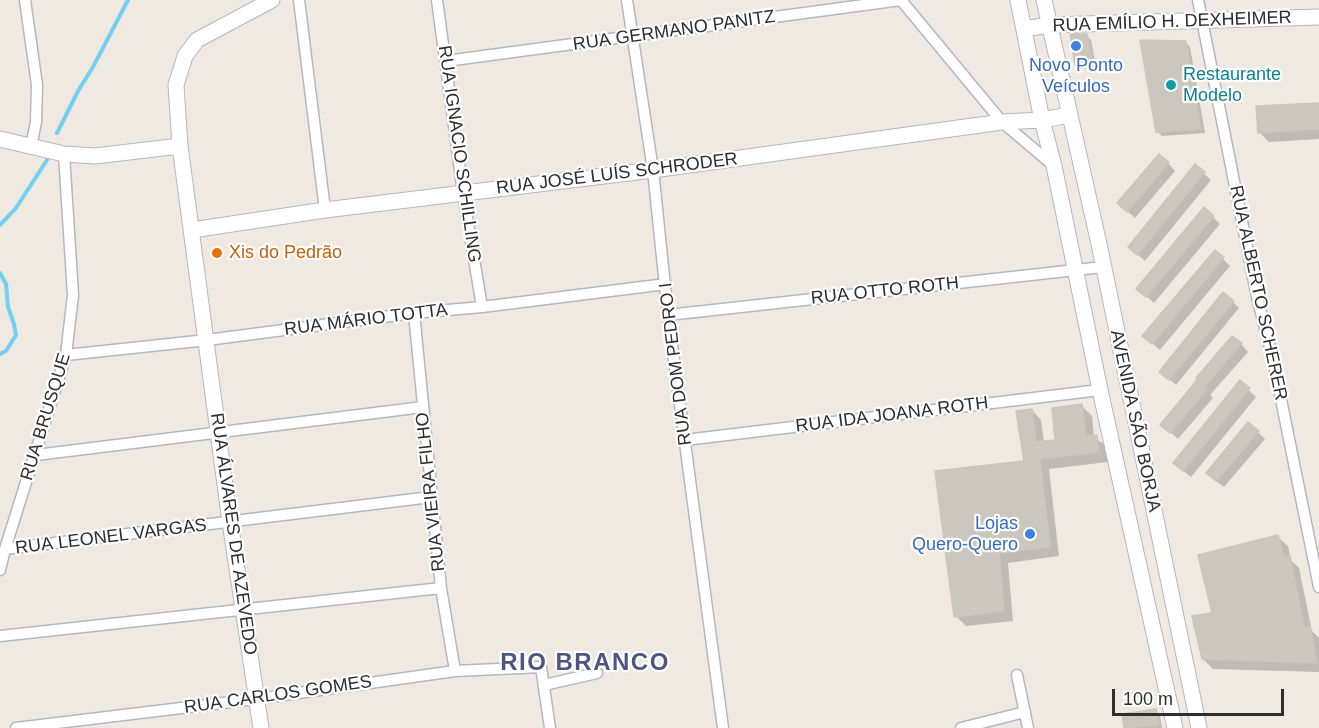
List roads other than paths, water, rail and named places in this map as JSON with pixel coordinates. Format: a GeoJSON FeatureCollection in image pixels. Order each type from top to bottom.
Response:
{"type":"FeatureCollection","features":[{"type":"Feature","properties":{"kind":"street"},"geometry":{"type":"LineString","coordinates":[[25,0],[37,85],[36,122],[31,147]]}},
{"type":"Feature","properties":{"kind":"street","name":"RUA ÁLVARES DE AZEVEDO"},"geometry":{"type":"LineString","coordinates":[[261,728],[230,522],[180,146],[176,85],[185,56],[197,40],[272,0]]}},
{"type":"Feature","properties":{"kind":"street"},"geometry":{"type":"LineString","coordinates":[[299,0],[325,210]]}},
{"type":"Feature","properties":{"kind":"street","name":"RUA IGNACIO SCHILLING"},"geometry":{"type":"LineString","coordinates":[[437,0],[463,193],[482,307]]}},
{"type":"Feature","properties":{"kind":"street","name":"RUA DOM PEDRO I"},"geometry":{"type":"LineString","coordinates":[[627,0],[653,170],[668,315],[723,728]]}},
{"type":"Feature","properties":{"kind":"street"},"geometry":{"type":"LineString","coordinates":[[901,0],[1002,122],[1054,166]]}},
{"type":"Feature","properties":{"kind":"street","name":"RUA GERMANO PANITZ"},"geometry":{"type":"LineString","coordinates":[[446,61],[901,0]]}},
{"type":"Feature","properties":{"kind":"street","name":"AVENIDA SÃO BORJA"},"geometry":{"type":"LineString","coordinates":[[1018,0],[1100,390],[1175,728]]}},
{"type":"Feature","properties":{"kind":"street","name":"AVENIDA SÃO BORJA"},"geometry":{"type":"LineString","coordinates":[[1044,0],[1103,267],[1199,728]]}},
{"type":"Feature","properties":{"kind":"street","name":"RUA ALBERTO SCHERER"},"geometry":{"type":"LineString","coordinates":[[1198,0],[1252,274],[1272,355],[1319,587]]}},
{"type":"Feature","properties":{"kind":"street","name":"RUA EMÍLIO H. DEXHEIMER"},"geometry":{"type":"LineString","coordinates":[[1024,29],[1049,25],[1319,16]]}},
{"type":"Feature","properties":{"kind":"street"},"geometry":{"type":"LineString","coordinates":[[1042,120],[1070,115]]}},
{"type":"Feature","properties":{"kind":"street","name":"RUA JOSÉ LUÍS SCHRODER"},"geometry":{"type":"LineString","coordinates":[[192,230],[325,210],[653,170],[1002,122],[1042,120]]}},
{"type":"Feature","properties":{"kind":"street"},"geometry":{"type":"LineString","coordinates":[[0,139],[64,154],[95,156],[180,146]]}},
{"type":"Feature","properties":{"kind":"street","name":"RUA BRUSQUE"},"geometry":{"type":"LineString","coordinates":[[0,570],[66,356],[73,295],[64,154]]}},
{"type":"Feature","properties":{"kind":"street","name":"RUA OTTO ROTH"},"geometry":{"type":"LineString","coordinates":[[668,315],[1103,267]]}},
{"type":"Feature","properties":{"kind":"street","name":"RUA MÁRIO TOTTA"},"geometry":{"type":"LineString","coordinates":[[66,356],[666,284]]}},
{"type":"Feature","properties":{"kind":"street","name":"RUA VIEIRA FILHO"},"geometry":{"type":"LineString","coordinates":[[414,313],[441,588],[455,670]]}},
{"type":"Feature","properties":{"kind":"street","name":"RUA IDA JOANA ROTH"},"geometry":{"type":"LineString","coordinates":[[685,440],[1100,390]]}},
{"type":"Feature","properties":{"kind":"street"},"geometry":{"type":"LineString","coordinates":[[36,455],[423,407]]}},
{"type":"Feature","properties":{"kind":"street","name":"RUA LEONEL VARGAS"},"geometry":{"type":"LineString","coordinates":[[5,549],[431,497]]}},
{"type":"Feature","properties":{"kind":"street"},"geometry":{"type":"LineString","coordinates":[[0,636],[441,588]]}},
{"type":"Feature","properties":{"kind":"street","name":"RUA CARLOS GOMES"},"geometry":{"type":"LineString","coordinates":[[16,728],[256,699],[455,670],[541,667],[544,686]]}},
{"type":"Feature","properties":{"kind":"street"},"geometry":{"type":"LineString","coordinates":[[550,728],[544,686],[597,673]]}},
{"type":"Feature","properties":{"kind":"street"},"geometry":{"type":"LineString","coordinates":[[1017,675],[1028,728]]}},
{"type":"Feature","properties":{"kind":"street"},"geometry":{"type":"LineString","coordinates":[[961,728],[1025,712]]}},
{"type":"Feature","properties":{"kind":"waterway"},"geometry":{"type":"LineString","coordinates":[[57,133],[128,0]]}},
{"type":"Feature","properties":{"kind":"waterway"},"geometry":{"type":"LineString","coordinates":[[0,225],[16,208],[47,160]]}},
{"type":"Feature","properties":{"kind":"waterway"},"geometry":{"type":"LineString","coordinates":[[0,273],[6,284],[8,307],[16,335],[6,351],[0,354]]}},
{"type":"Feature","properties":{"kind":"place","name":"Novo Ponto Veículos"},"geometry":{"type":"Point","coordinates":[1076,46]}},
{"type":"Feature","properties":{"kind":"place","name":"Restaurante Modelo"},"geometry":{"type":"Point","coordinates":[1171,85]}},
{"type":"Feature","properties":{"kind":"place","name":"Xis do Pedrão"},"geometry":{"type":"Point","coordinates":[217,253]}},
{"type":"Feature","properties":{"kind":"place","name":"Lojas Quero-Quero"},"geometry":{"type":"Point","coordinates":[1030,534]}},
{"type":"Feature","properties":{"kind":"district","name":"RIO BRANCO"},"geometry":{"type":"Point","coordinates":[585,663]}}]}
